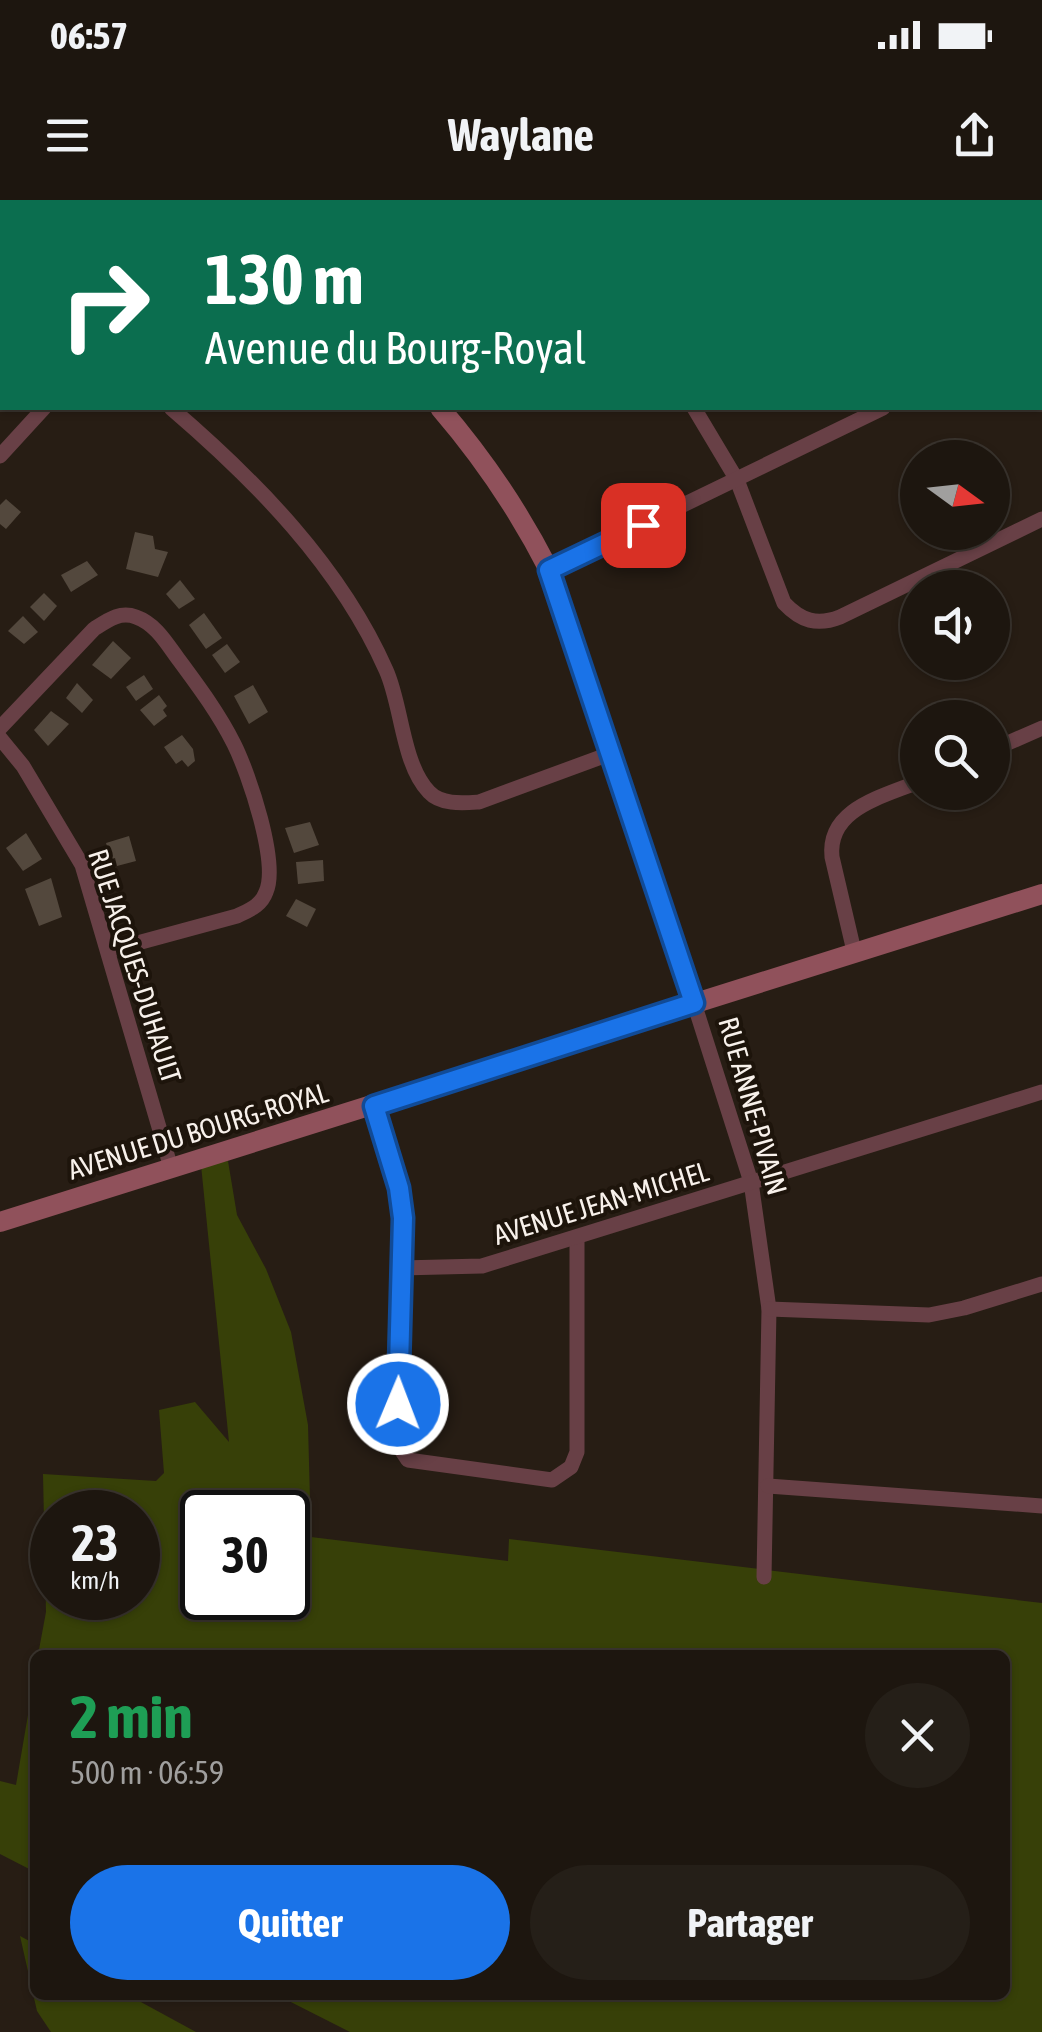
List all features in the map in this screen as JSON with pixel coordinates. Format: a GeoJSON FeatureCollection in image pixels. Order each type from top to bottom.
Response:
{"type":"FeatureCollection","features":[{"type":"Feature","properties":{"kind":"street"},"geometry":{"type":"LineString","coordinates":[[0,456],[42,410]]}},
{"type":"Feature","properties":{"kind":"street"},"geometry":{"type":"LineString","coordinates":[[173,410],[208,439],[306,542],[350,601],[388,673],[405,737],[431,795],[460,804],[479,802],[612,754]]}},
{"type":"Feature","properties":{"kind":"street","name":"RUE ANNE-PIVAIN"},"geometry":{"type":"LineString","coordinates":[[442,410],[476,450],[524,522],[549,570],[751,1182],[769,1310],[764,1577]]}},
{"type":"Feature","properties":{"kind":"street"},"geometry":{"type":"LineString","coordinates":[[695,410],[736,480],[784,604],[809,622],[840,617],[1042,519]]}},
{"type":"Feature","properties":{"kind":"street"},"geometry":{"type":"LineString","coordinates":[[549,570],[879,410]]}},
{"type":"Feature","properties":{"kind":"street"},"geometry":{"type":"LineString","coordinates":[[0,728],[94,628],[126,614],[156,628],[214,708],[236,748],[270,854],[271,876],[266,894],[256,907],[237,916],[108,951]]}},
{"type":"Feature","properties":{"kind":"street"},"geometry":{"type":"LineString","coordinates":[[1010,742],[1042,728]]}},
{"type":"Feature","properties":{"kind":"street","name":"RUE JACQUES-DUHAULT"},"geometry":{"type":"LineString","coordinates":[[0,738],[23,766],[82,865],[171,1168]]}},
{"type":"Feature","properties":{"kind":"street"},"geometry":{"type":"LineString","coordinates":[[854,951],[832,856],[835,828],[858,807],[900,790]]}},
{"type":"Feature","properties":{"kind":"street","name":"AVENUE DU BOURG-ROYAL"},"geometry":{"type":"LineString","coordinates":[[0,1222],[1042,894]]}},
{"type":"Feature","properties":{"kind":"street","name":"AVENUE JEAN-MICHEL"},"geometry":{"type":"LineString","coordinates":[[402,1268],[482,1266],[1042,1092]]}},
{"type":"Feature","properties":{"kind":"street"},"geometry":{"type":"LineString","coordinates":[[374,1106],[399,1188],[403,1218],[398,1437],[408,1460],[552,1480],[571,1467],[576,1452],[577,1237]]}},
{"type":"Feature","properties":{"kind":"street"},"geometry":{"type":"LineString","coordinates":[[769,1310],[929,1314],[964,1308],[1042,1284]]}},
{"type":"Feature","properties":{"kind":"street"},"geometry":{"type":"LineString","coordinates":[[768,1486],[1042,1506]]}},
{"type":"Feature","properties":{"kind":"green space"},"geometry":{"type":"Polygon","coordinates":[[[228,1161],[237,1215],[266,1269],[291,1332],[308,1425],[310,1490],[180,1490],[180,1620],[310,1620],[310,1500],[311,1537],[508,1561],[509,1539],[1042,1603],[1042,2032],[350,2032],[287,2000],[1010,2000],[1010,1650],[39,1650],[45,1620],[160,1620],[160,1490],[43,1490],[43,1474],[156,1481],[164,1473],[159,1410],[195,1402],[229,1442],[201,1165],[228,1161]]]}},
{"type":"Feature","properties":{"kind":"green space"},"geometry":{"type":"Polygon","coordinates":[[[30,1703],[30,1869],[0,1854],[0,1781],[16,1785],[30,1703]]]}},
{"type":"Feature","properties":{"kind":"green space"},"geometry":{"type":"Polygon","coordinates":[[[20,1936],[30,1941],[30,1980],[20,1936]]]}},
{"type":"Feature","properties":{"kind":"green space"},"geometry":{"type":"Polygon","coordinates":[[[35,2000],[137,2000],[196,2032],[51,2032],[35,2000]]]}},
{"type":"Feature","properties":{"kind":"building"},"geometry":{"type":"Polygon","coordinates":[[[6,499],[21,512],[6,529],[0,524],[0,505],[6,499]]]}},
{"type":"Feature","properties":{"kind":"building"},"geometry":{"type":"Polygon","coordinates":[[[135,532],[153,536],[155,549],[168,552],[158,577],[126,569],[135,532]]]}},
{"type":"Feature","properties":{"kind":"building"},"geometry":{"type":"Polygon","coordinates":[[[87,561],[98,575],[71,592],[61,575],[87,561]]]}},
{"type":"Feature","properties":{"kind":"building"},"geometry":{"type":"Polygon","coordinates":[[[180,580],[195,599],[179,609],[166,594],[180,580]]]}},
{"type":"Feature","properties":{"kind":"building"},"geometry":{"type":"Polygon","coordinates":[[[44,593],[57,606],[44,621],[30,607],[44,593]]]}},
{"type":"Feature","properties":{"kind":"building"},"geometry":{"type":"Polygon","coordinates":[[[204,613],[222,638],[206,649],[189,625],[204,613]]]}},
{"type":"Feature","properties":{"kind":"building"},"geometry":{"type":"Polygon","coordinates":[[[23,616],[38,632],[24,644],[8,631],[23,616]]]}},
{"type":"Feature","properties":{"kind":"building"},"geometry":{"type":"Polygon","coordinates":[[[113,641],[131,658],[111,679],[92,665],[113,641]]]}},
{"type":"Feature","properties":{"kind":"building"},"geometry":{"type":"Polygon","coordinates":[[[227,644],[240,662],[225,673],[212,655],[227,644]]]}},
{"type":"Feature","properties":{"kind":"building"},"geometry":{"type":"Polygon","coordinates":[[[144,675],[153,689],[136,701],[126,687],[144,675]]]}},
{"type":"Feature","properties":{"kind":"building"},"geometry":{"type":"Polygon","coordinates":[[[77,683],[93,700],[82,713],[66,698],[77,683]]]}},
{"type":"Feature","properties":{"kind":"building"},"geometry":{"type":"Polygon","coordinates":[[[253,685],[268,712],[249,724],[234,696],[253,685]]]}},
{"type":"Feature","properties":{"kind":"building"},"geometry":{"type":"Polygon","coordinates":[[[159,695],[167,706],[163,710],[167,716],[154,726],[140,710],[159,695]]]}},
{"type":"Feature","properties":{"kind":"building"},"geometry":{"type":"Polygon","coordinates":[[[51,711],[69,724],[48,746],[34,730],[51,711]]]}},
{"type":"Feature","properties":{"kind":"building"},"geometry":{"type":"Polygon","coordinates":[[[182,735],[193,749],[195,761],[188,767],[182,760],[176,764],[164,747],[182,735]]]}},
{"type":"Feature","properties":{"kind":"building"},"geometry":{"type":"Polygon","coordinates":[[[310,822],[319,845],[294,853],[285,828],[310,822]]]}},
{"type":"Feature","properties":{"kind":"building"},"geometry":{"type":"Polygon","coordinates":[[[26,833],[42,859],[23,871],[6,848],[26,833]]]}},
{"type":"Feature","properties":{"kind":"building"},"geometry":{"type":"Polygon","coordinates":[[[129,836],[136,861],[117,866],[106,843],[129,836]]]}},
{"type":"Feature","properties":{"kind":"building"},"geometry":{"type":"Polygon","coordinates":[[[323,860],[324,881],[298,884],[296,862],[323,860]]]}},
{"type":"Feature","properties":{"kind":"building"},"geometry":{"type":"Polygon","coordinates":[[[51,878],[62,917],[39,926],[25,889],[51,878]]]}},
{"type":"Feature","properties":{"kind":"building"},"geometry":{"type":"Polygon","coordinates":[[[296,899],[316,909],[307,927],[286,916],[296,899]]]}},
{"type":"Feature","properties":{"kind":"route"},"geometry":{"type":"LineString","coordinates":[[398,1404],[403,1218],[399,1188],[374,1106],[694,1003],[549,570],[643,525]]}}]}
